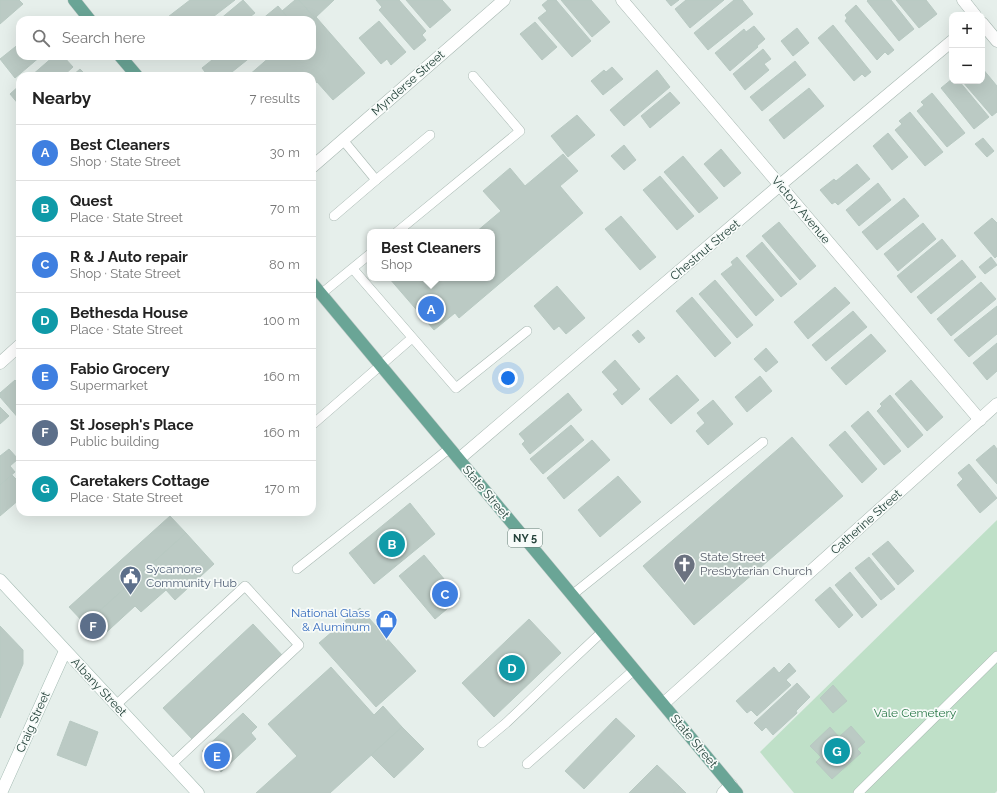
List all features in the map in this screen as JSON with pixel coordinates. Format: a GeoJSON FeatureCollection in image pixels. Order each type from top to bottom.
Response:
{"type":"FeatureCollection","features":[{"type":"Feature","properties":{"kind":"main road"},"geometry":{"type":"LineString","coordinates":[[74,0],[87,16]]}},
{"type":"Feature","properties":{"kind":"main road"},"geometry":{"type":"LineString","coordinates":[[123,60],[134,72]]}},
{"type":"Feature","properties":{"kind":"main road","name":"State Street"},"geometry":{"type":"LineString","coordinates":[[316,288],[663,704],[730,790]]}},
{"type":"Feature","properties":{"kind":"street","name":"Mynderse Street"},"geometry":{"type":"LineString","coordinates":[[316,164],[504,0]]}},
{"type":"Feature","properties":{"kind":"street","name":"Victory Avenue"},"geometry":{"type":"LineString","coordinates":[[622,0],[980,420]]}},
{"type":"Feature","properties":{"kind":"street"},"geometry":{"type":"LineString","coordinates":[[963,0],[973,12]]}},
{"type":"Feature","properties":{"kind":"street"},"geometry":{"type":"LineString","coordinates":[[985,27],[997,41]]}},
{"type":"Feature","properties":{"kind":"street","name":"Chestnut Street"},"geometry":{"type":"LineString","coordinates":[[459,459],[949,44]]}},
{"type":"Feature","properties":{"kind":"street"},"geometry":{"type":"LineString","coordinates":[[0,362],[16,348]]}},
{"type":"Feature","properties":{"kind":"street","name":"Catherine Street"},"geometry":{"type":"LineString","coordinates":[[663,704],[997,404]]}},
{"type":"Feature","properties":{"kind":"street","name":"Albany Street"},"geometry":{"type":"LineString","coordinates":[[1,582],[198,793]]}},
{"type":"Feature","properties":{"kind":"street","name":"Craig Street"},"geometry":{"type":"LineString","coordinates":[[0,793],[65,651]]}},
{"type":"Feature","properties":{"kind":"lane"},"geometry":{"type":"LineString","coordinates":[[401,229],[520,131],[473,76]]}},
{"type":"Feature","properties":{"kind":"lane"},"geometry":{"type":"LineString","coordinates":[[334,216],[430,135]]}},
{"type":"Feature","properties":{"kind":"lane"},"geometry":{"type":"LineString","coordinates":[[343,140],[376,180]]}},
{"type":"Feature","properties":{"kind":"lane"},"geometry":{"type":"LineString","coordinates":[[321,294],[367,257]]}},
{"type":"Feature","properties":{"kind":"lane"},"geometry":{"type":"LineString","coordinates":[[353,269],[456,388],[526,331]]}},
{"type":"Feature","properties":{"kind":"lane"},"geometry":{"type":"LineString","coordinates":[[316,421],[412,338]]}},
{"type":"Feature","properties":{"kind":"lane"},"geometry":{"type":"LineString","coordinates":[[572,595],[763,442]]}},
{"type":"Feature","properties":{"kind":"lane"},"geometry":{"type":"LineString","coordinates":[[296,569],[450,448]]}},
{"type":"Feature","properties":{"kind":"lane"},"geometry":{"type":"LineString","coordinates":[[116,706],[245,586],[299,645],[172,765]]}},
{"type":"Feature","properties":{"kind":"lane"},"geometry":{"type":"LineString","coordinates":[[482,743],[506,723],[602,632]]}},
{"type":"Feature","properties":{"kind":"lane"},"geometry":{"type":"LineString","coordinates":[[858,793],[997,656]]}},
{"type":"Feature","properties":{"kind":"lane"},"geometry":{"type":"LineString","coordinates":[[527,764],[634,670]]}},
{"type":"Feature","properties":{"kind":"green space","name":"Vale Cemetery"},"geometry":{"type":"Polygon","coordinates":[[[997,520],[997,791],[995,793],[794,793],[760,752],[997,520]]]}},
{"type":"Feature","properties":{"kind":"building"},"geometry":{"type":"Polygon","coordinates":[[[0,0],[19,0],[23,4],[0,24],[0,0]]]}},
{"type":"Feature","properties":{"kind":"building"},"geometry":{"type":"Polygon","coordinates":[[[190,0],[235,0],[214,16],[169,16],[190,0]]]}},
{"type":"Feature","properties":{"kind":"building"},"geometry":{"type":"Polygon","coordinates":[[[243,0],[255,13],[251,16],[224,16],[243,0]]]}},
{"type":"Feature","properties":{"kind":"building"},"geometry":{"type":"Polygon","coordinates":[[[295,0],[299,0],[313,16],[286,16],[282,11],[295,0]]]}},
{"type":"Feature","properties":{"kind":"building"},"geometry":{"type":"Polygon","coordinates":[[[299,0],[334,0],[316,17],[313,16],[299,0]]]}},
{"type":"Feature","properties":{"kind":"building"},"geometry":{"type":"Polygon","coordinates":[[[376,0],[399,0],[426,31],[422,35],[426,40],[414,50],[379,10],[382,7],[376,0]]]}},
{"type":"Feature","properties":{"kind":"building"},"geometry":{"type":"Polygon","coordinates":[[[406,0],[442,0],[451,10],[430,28],[406,0]]]}},
{"type":"Feature","properties":{"kind":"building"},"geometry":{"type":"Polygon","coordinates":[[[548,0],[556,0],[591,41],[572,57],[538,18],[547,11],[542,5],[548,0]]]}},
{"type":"Feature","properties":{"kind":"building"},"geometry":{"type":"Polygon","coordinates":[[[561,0],[591,0],[610,22],[592,37],[561,0]]]}},
{"type":"Feature","properties":{"kind":"building"},"geometry":{"type":"Polygon","coordinates":[[[666,0],[679,0],[671,6],[666,0]]]}},
{"type":"Feature","properties":{"kind":"building"},"geometry":{"type":"Polygon","coordinates":[[[686,0],[724,0],[690,28],[675,9],[686,0]]]}},
{"type":"Feature","properties":{"kind":"building"},"geometry":{"type":"Polygon","coordinates":[[[734,0],[742,0],[753,14],[708,50],[694,33],[734,0]]]}},
{"type":"Feature","properties":{"kind":"building"},"geometry":{"type":"Polygon","coordinates":[[[891,0],[914,29],[899,41],[867,1],[891,0]]]}},
{"type":"Feature","properties":{"kind":"building"},"geometry":{"type":"Polygon","coordinates":[[[896,0],[926,0],[937,14],[919,28],[896,0]]]}},
{"type":"Feature","properties":{"kind":"building"},"geometry":{"type":"Polygon","coordinates":[[[856,5],[894,50],[888,55],[885,52],[877,60],[845,21],[847,18],[845,15],[856,5]]]}},
{"type":"Feature","properties":{"kind":"building"},"geometry":{"type":"Polygon","coordinates":[[[278,6],[287,16],[266,16],[278,6]]]}},
{"type":"Feature","properties":{"kind":"building"},"geometry":{"type":"Polygon","coordinates":[[[316,17],[365,73],[333,100],[317,82],[316,83],[316,72],[253,72],[266,60],[316,60],[316,17]]]}},
{"type":"Feature","properties":{"kind":"building"},"geometry":{"type":"Polygon","coordinates":[[[379,21],[406,52],[391,65],[387,59],[381,64],[359,38],[379,21]]]}},
{"type":"Feature","properties":{"kind":"building"},"geometry":{"type":"Polygon","coordinates":[[[535,22],[557,47],[542,60],[520,34],[535,22]]]}},
{"type":"Feature","properties":{"kind":"building"},"geometry":{"type":"Polygon","coordinates":[[[833,25],[871,72],[865,77],[862,74],[854,81],[818,38],[833,25]]]}},
{"type":"Feature","properties":{"kind":"building"},"geometry":{"type":"Polygon","coordinates":[[[754,26],[765,39],[730,71],[715,53],[744,29],[746,32],[754,26]]]}},
{"type":"Feature","properties":{"kind":"building"},"geometry":{"type":"Polygon","coordinates":[[[797,28],[809,43],[793,56],[781,41],[797,28]]]}},
{"type":"Feature","properties":{"kind":"building"},"geometry":{"type":"Polygon","coordinates":[[[16,46],[16,60],[36,60],[22,72],[16,72],[15,78],[0,59],[16,46]]]}},
{"type":"Feature","properties":{"kind":"building"},"geometry":{"type":"Polygon","coordinates":[[[763,49],[771,59],[764,64],[769,70],[745,90],[733,74],[763,49]]]}},
{"type":"Feature","properties":{"kind":"building"},"geometry":{"type":"Polygon","coordinates":[[[49,60],[67,60],[73,67],[67,72],[36,72],[49,60]]]}},
{"type":"Feature","properties":{"kind":"building"},"geometry":{"type":"Polygon","coordinates":[[[212,60],[247,60],[232,72],[205,72],[202,68],[212,60]]]}},
{"type":"Feature","properties":{"kind":"building"},"geometry":{"type":"Polygon","coordinates":[[[795,61],[806,75],[762,111],[750,97],[795,61]]]}},
{"type":"Feature","properties":{"kind":"building"},"geometry":{"type":"Polygon","coordinates":[[[612,67],[623,79],[603,95],[591,81],[604,70],[606,72],[612,67]]]}},
{"type":"Feature","properties":{"kind":"building"},"geometry":{"type":"Polygon","coordinates":[[[657,70],[670,87],[624,126],[610,110],[657,70]]]}},
{"type":"Feature","properties":{"kind":"building"},"geometry":{"type":"Polygon","coordinates":[[[985,72],[997,86],[997,112],[992,116],[965,84],[985,84],[985,72]]]}},
{"type":"Feature","properties":{"kind":"building"},"geometry":{"type":"Polygon","coordinates":[[[949,81],[949,84],[962,84],[989,117],[974,129],[941,88],[949,81]]]}},
{"type":"Feature","properties":{"kind":"building"},"geometry":{"type":"Polygon","coordinates":[[[809,88],[824,106],[784,139],[769,120],[809,88]]]}},
{"type":"Feature","properties":{"kind":"building"},"geometry":{"type":"Polygon","coordinates":[[[16,89],[16,101],[10,94],[16,89]]]}},
{"type":"Feature","properties":{"kind":"building"},"geometry":{"type":"Polygon","coordinates":[[[670,92],[680,103],[650,128],[641,116],[670,92]]]}},
{"type":"Feature","properties":{"kind":"building"},"geometry":{"type":"Polygon","coordinates":[[[932,93],[965,133],[947,147],[917,111],[924,105],[921,102],[932,93]]]}},
{"type":"Feature","properties":{"kind":"building"},"geometry":{"type":"Polygon","coordinates":[[[910,112],[943,152],[925,166],[895,130],[902,124],[899,121],[910,112]]]}},
{"type":"Feature","properties":{"kind":"building"},"geometry":{"type":"Polygon","coordinates":[[[577,115],[595,135],[568,157],[551,136],[577,115]]]}},
{"type":"Feature","properties":{"kind":"building"},"geometry":{"type":"Polygon","coordinates":[[[888,133],[908,157],[892,170],[873,146],[888,133]]]}},
{"type":"Feature","properties":{"kind":"building"},"geometry":{"type":"Polygon","coordinates":[[[983,138],[994,151],[987,157],[975,144],[983,138]]]}},
{"type":"Feature","properties":{"kind":"building"},"geometry":{"type":"Polygon","coordinates":[[[624,145],[636,160],[624,170],[611,156],[624,145]]]}},
{"type":"Feature","properties":{"kind":"building"},"geometry":{"type":"Polygon","coordinates":[[[721,149],[741,173],[724,187],[704,164],[721,149]]]}},
{"type":"Feature","properties":{"kind":"building"},"geometry":{"type":"Polygon","coordinates":[[[563,154],[578,171],[560,186],[583,213],[459,318],[455,313],[434,330],[392,281],[495,281],[495,229],[480,229],[501,211],[483,191],[510,168],[525,186],[563,154]]]}},
{"type":"Feature","properties":{"kind":"building"},"geometry":{"type":"Polygon","coordinates":[[[683,156],[718,198],[699,213],[664,172],[683,156]]]}},
{"type":"Feature","properties":{"kind":"building"},"geometry":{"type":"Polygon","coordinates":[[[857,164],[870,179],[838,205],[835,202],[832,204],[820,190],[834,179],[836,181],[857,164]]]}},
{"type":"Feature","properties":{"kind":"building"},"geometry":{"type":"Polygon","coordinates":[[[660,176],[694,216],[677,230],[643,190],[660,176]]]}},
{"type":"Feature","properties":{"kind":"building"},"geometry":{"type":"Polygon","coordinates":[[[878,183],[891,200],[859,226],[846,210],[878,183]]]}},
{"type":"Feature","properties":{"kind":"building"},"geometry":{"type":"Polygon","coordinates":[[[904,198],[919,216],[877,250],[862,232],[904,198]]]}},
{"type":"Feature","properties":{"kind":"building"},"geometry":{"type":"Polygon","coordinates":[[[621,216],[656,257],[640,270],[605,229],[621,216]]]}},
{"type":"Feature","properties":{"kind":"building"},"geometry":{"type":"Polygon","coordinates":[[[992,218],[997,223],[997,256],[995,258],[974,233],[992,218]]]}},
{"type":"Feature","properties":{"kind":"building"},"geometry":{"type":"Polygon","coordinates":[[[779,222],[816,266],[800,280],[762,236],[779,222]]]}},
{"type":"Feature","properties":{"kind":"building"},"geometry":{"type":"Polygon","coordinates":[[[923,223],[936,239],[898,271],[884,254],[923,223]]]}},
{"type":"Feature","properties":{"kind":"building"},"geometry":{"type":"Polygon","coordinates":[[[942,239],[956,256],[911,293],[897,276],[942,239]]]}},
{"type":"Feature","properties":{"kind":"building"},"geometry":{"type":"Polygon","coordinates":[[[762,242],[797,284],[781,297],[746,256],[762,242]]]}},
{"type":"Feature","properties":{"kind":"building"},"geometry":{"type":"Polygon","coordinates":[[[737,257],[774,300],[756,316],[721,274],[733,265],[731,262],[737,257]]]}},
{"type":"Feature","properties":{"kind":"building"},"geometry":{"type":"Polygon","coordinates":[[[991,257],[997,265],[985,274],[979,267],[991,257]]]}},
{"type":"Feature","properties":{"kind":"building"},"geometry":{"type":"Polygon","coordinates":[[[962,260],[976,277],[931,314],[917,297],[962,260]]]}},
{"type":"Feature","properties":{"kind":"building"},"geometry":{"type":"Polygon","coordinates":[[[715,280],[753,325],[737,338],[699,294],[715,280]]]}},
{"type":"Feature","properties":{"kind":"building"},"geometry":{"type":"Polygon","coordinates":[[[981,282],[996,299],[951,336],[937,319],[981,282]]]}},
{"type":"Feature","properties":{"kind":"building"},"geometry":{"type":"Polygon","coordinates":[[[557,286],[585,318],[566,334],[559,326],[554,330],[534,306],[557,286]]]}},
{"type":"Feature","properties":{"kind":"building"},"geometry":{"type":"Polygon","coordinates":[[[835,287],[850,303],[808,339],[794,322],[835,287]]]}},
{"type":"Feature","properties":{"kind":"building"},"geometry":{"type":"Polygon","coordinates":[[[692,297],[731,343],[715,357],[676,311],[692,297]]]}},
{"type":"Feature","properties":{"kind":"building"},"geometry":{"type":"Polygon","coordinates":[[[997,306],[997,334],[969,357],[954,340],[997,306]]]}},
{"type":"Feature","properties":{"kind":"building"},"geometry":{"type":"Polygon","coordinates":[[[853,311],[867,327],[826,361],[812,345],[853,311]]]}},
{"type":"Feature","properties":{"kind":"building"},"geometry":{"type":"Polygon","coordinates":[[[638,330],[645,338],[639,343],[632,335],[638,330]]]}},
{"type":"Feature","properties":{"kind":"building"},"geometry":{"type":"Polygon","coordinates":[[[871,334],[886,351],[846,385],[831,368],[871,334]]]}},
{"type":"Feature","properties":{"kind":"building"},"geometry":{"type":"Polygon","coordinates":[[[997,343],[997,371],[987,380],[973,363],[997,343]]]}},
{"type":"Feature","properties":{"kind":"building"},"geometry":{"type":"Polygon","coordinates":[[[766,348],[778,362],[766,372],[754,359],[766,348]]]}},
{"type":"Feature","properties":{"kind":"building"},"geometry":{"type":"Polygon","coordinates":[[[615,360],[640,389],[622,405],[613,394],[618,390],[602,372],[615,360]]]}},
{"type":"Feature","properties":{"kind":"building"},"geometry":{"type":"Polygon","coordinates":[[[677,375],[699,400],[671,424],[649,399],[677,375]]]}},
{"type":"Feature","properties":{"kind":"building"},"geometry":{"type":"Polygon","coordinates":[[[760,376],[772,391],[747,412],[735,397],[760,376]]]}},
{"type":"Feature","properties":{"kind":"building"},"geometry":{"type":"Polygon","coordinates":[[[15,380],[16,381],[16,415],[0,397],[0,393],[15,380]]]}},
{"type":"Feature","properties":{"kind":"building"},"geometry":{"type":"Polygon","coordinates":[[[911,380],[943,417],[927,431],[895,394],[911,380]]]}},
{"type":"Feature","properties":{"kind":"building"},"geometry":{"type":"Polygon","coordinates":[[[568,393],[582,410],[530,454],[522,444],[525,441],[519,434],[568,393]]]}},
{"type":"Feature","properties":{"kind":"building"},"geometry":{"type":"Polygon","coordinates":[[[890,395],[923,435],[908,448],[877,411],[882,406],[880,404],[890,395]]]}},
{"type":"Feature","properties":{"kind":"building"},"geometry":{"type":"Polygon","coordinates":[[[713,400],[733,424],[708,445],[696,431],[705,423],[697,413],[713,400]]]}},
{"type":"Feature","properties":{"kind":"building"},"geometry":{"type":"Polygon","coordinates":[[[0,407],[9,416],[0,424],[0,407]]]}},
{"type":"Feature","properties":{"kind":"building"},"geometry":{"type":"Polygon","coordinates":[[[868,411],[901,451],[884,465],[851,426],[868,411]]]}},
{"type":"Feature","properties":{"kind":"building"},"geometry":{"type":"Polygon","coordinates":[[[571,425],[584,440],[543,474],[530,459],[571,425]]]}},
{"type":"Feature","properties":{"kind":"building"},"geometry":{"type":"Polygon","coordinates":[[[845,431],[877,469],[862,483],[829,445],[845,431]]]}},
{"type":"Feature","properties":{"kind":"building"},"geometry":{"type":"Polygon","coordinates":[[[792,437],[843,496],[694,625],[643,566],[792,437]]]}},
{"type":"Feature","properties":{"kind":"building"},"geometry":{"type":"Polygon","coordinates":[[[592,440],[610,460],[564,499],[547,478],[592,440]]]}},
{"type":"Feature","properties":{"kind":"building"},"geometry":{"type":"Polygon","coordinates":[[[994,445],[997,449],[997,484],[976,460],[994,445]]]}},
{"type":"Feature","properties":{"kind":"building"},"geometry":{"type":"Polygon","coordinates":[[[9,449],[16,457],[16,461],[10,466],[15,472],[0,485],[0,456],[9,449]]]}},
{"type":"Feature","properties":{"kind":"building"},"geometry":{"type":"Polygon","coordinates":[[[969,464],[997,498],[980,513],[957,485],[963,479],[958,473],[969,464]]]}},
{"type":"Feature","properties":{"kind":"building"},"geometry":{"type":"Polygon","coordinates":[[[12,475],[16,479],[16,502],[0,516],[0,485],[12,475]]]}},
{"type":"Feature","properties":{"kind":"building"},"geometry":{"type":"Polygon","coordinates":[[[618,476],[641,502],[600,537],[578,510],[618,476]]]}},
{"type":"Feature","properties":{"kind":"building"},"geometry":{"type":"Polygon","coordinates":[[[410,503],[435,534],[374,584],[349,553],[410,503]]]}},
{"type":"Feature","properties":{"kind":"building"},"geometry":{"type":"Polygon","coordinates":[[[170,516],[186,533],[85,624],[69,607],[170,516]]]}},
{"type":"Feature","properties":{"kind":"building"},"geometry":{"type":"Polygon","coordinates":[[[186,533],[214,564],[175,600],[166,590],[141,612],[135,606],[99,639],[85,624],[186,533]]]}},
{"type":"Feature","properties":{"kind":"building"},"geometry":{"type":"Polygon","coordinates":[[[888,541],[914,571],[898,585],[872,554],[888,541]]]}},
{"type":"Feature","properties":{"kind":"building"},"geometry":{"type":"Polygon","coordinates":[[[424,555],[460,598],[435,619],[399,576],[424,555]]]}},
{"type":"Feature","properties":{"kind":"building"},"geometry":{"type":"Polygon","coordinates":[[[869,557],[895,589],[881,600],[855,568],[869,557]]]}},
{"type":"Feature","properties":{"kind":"building"},"geometry":{"type":"Polygon","coordinates":[[[850,572],[877,605],[862,618],[835,585],[850,572]]]}},
{"type":"Feature","properties":{"kind":"building"},"geometry":{"type":"Polygon","coordinates":[[[830,587],[853,615],[839,628],[815,600],[830,587]]]}},
{"type":"Feature","properties":{"kind":"building"},"geometry":{"type":"Polygon","coordinates":[[[360,608],[416,671],[376,707],[319,643],[360,608]]]}},
{"type":"Feature","properties":{"kind":"building"},"geometry":{"type":"Polygon","coordinates":[[[529,619],[561,653],[494,717],[462,683],[529,619]]]}},
{"type":"Feature","properties":{"kind":"building"},"geometry":{"type":"Polygon","coordinates":[[[253,624],[283,656],[193,740],[163,708],[253,624]]]}},
{"type":"Feature","properties":{"kind":"building"},"geometry":{"type":"Polygon","coordinates":[[[0,626],[23,650],[23,664],[0,718],[0,626]]]}},
{"type":"Feature","properties":{"kind":"building"},"geometry":{"type":"Polygon","coordinates":[[[789,663],[796,671],[786,680],[791,685],[757,716],[751,710],[747,713],[736,701],[774,667],[779,673],[789,663]]]}},
{"type":"Feature","properties":{"kind":"building"},"geometry":{"type":"Polygon","coordinates":[[[331,667],[374,715],[383,706],[402,727],[330,793],[256,793],[297,756],[268,724],[331,667]]]}},
{"type":"Feature","properties":{"kind":"building"},"geometry":{"type":"Polygon","coordinates":[[[797,683],[810,697],[796,711],[797,713],[773,735],[766,727],[762,731],[754,723],[797,683]]]}},
{"type":"Feature","properties":{"kind":"building"},"geometry":{"type":"Polygon","coordinates":[[[833,685],[847,701],[833,713],[820,698],[833,685]]]}},
{"type":"Feature","properties":{"kind":"building"},"geometry":{"type":"Polygon","coordinates":[[[243,713],[257,727],[251,733],[256,739],[221,772],[202,751],[243,713]]]}},
{"type":"Feature","properties":{"kind":"building"},"geometry":{"type":"Polygon","coordinates":[[[616,718],[635,736],[584,789],[565,771],[616,718]]]}},
{"type":"Feature","properties":{"kind":"building"},"geometry":{"type":"Polygon","coordinates":[[[70,721],[98,732],[86,766],[57,755],[70,721]]]}},
{"type":"Feature","properties":{"kind":"building"},"geometry":{"type":"Polygon","coordinates":[[[851,726],[865,742],[857,749],[861,753],[832,779],[816,762],[821,757],[810,746],[830,727],[839,737],[851,726]]]}},
{"type":"Feature","properties":{"kind":"building"},"geometry":{"type":"Polygon","coordinates":[[[402,727],[424,749],[394,778],[371,755],[402,727]]]}},
{"type":"Feature","properties":{"kind":"building"},"geometry":{"type":"Polygon","coordinates":[[[657,765],[680,787],[673,793],[629,793],[657,765]]]}},
{"type":"Feature","properties":{"kind":"building"},"geometry":{"type":"Polygon","coordinates":[[[680,787],[686,793],[673,793],[680,787]]]}},
{"type":"Feature","properties":{"kind":"place","name":"Best Cleaners"},"geometry":{"type":"Point","coordinates":[431,309]}},
{"type":"Feature","properties":{"kind":"place","name":"Quest"},"geometry":{"type":"Point","coordinates":[392,544]}},
{"type":"Feature","properties":{"kind":"place","name":"State Street Presbyterian Church"},"geometry":{"type":"Point","coordinates":[684,584]}},
{"type":"Feature","properties":{"kind":"place","name":"R & J Auto repair"},"geometry":{"type":"Point","coordinates":[445,594]}},
{"type":"Feature","properties":{"kind":"place","name":"Sycamore Community Hub"},"geometry":{"type":"Point","coordinates":[130,596]}},
{"type":"Feature","properties":{"kind":"place","name":"St Joseph's Place"},"geometry":{"type":"Point","coordinates":[93,626]}},
{"type":"Feature","properties":{"kind":"place","name":"National Glass & Aluminum"},"geometry":{"type":"Point","coordinates":[386,640]}},
{"type":"Feature","properties":{"kind":"place","name":"Bethesda House"},"geometry":{"type":"Point","coordinates":[512,668]}},
{"type":"Feature","properties":{"kind":"place","name":"Caretakers Cottage"},"geometry":{"type":"Point","coordinates":[837,751]}},
{"type":"Feature","properties":{"kind":"place","name":"Fabio Grocery"},"geometry":{"type":"Point","coordinates":[217,756]}}]}
